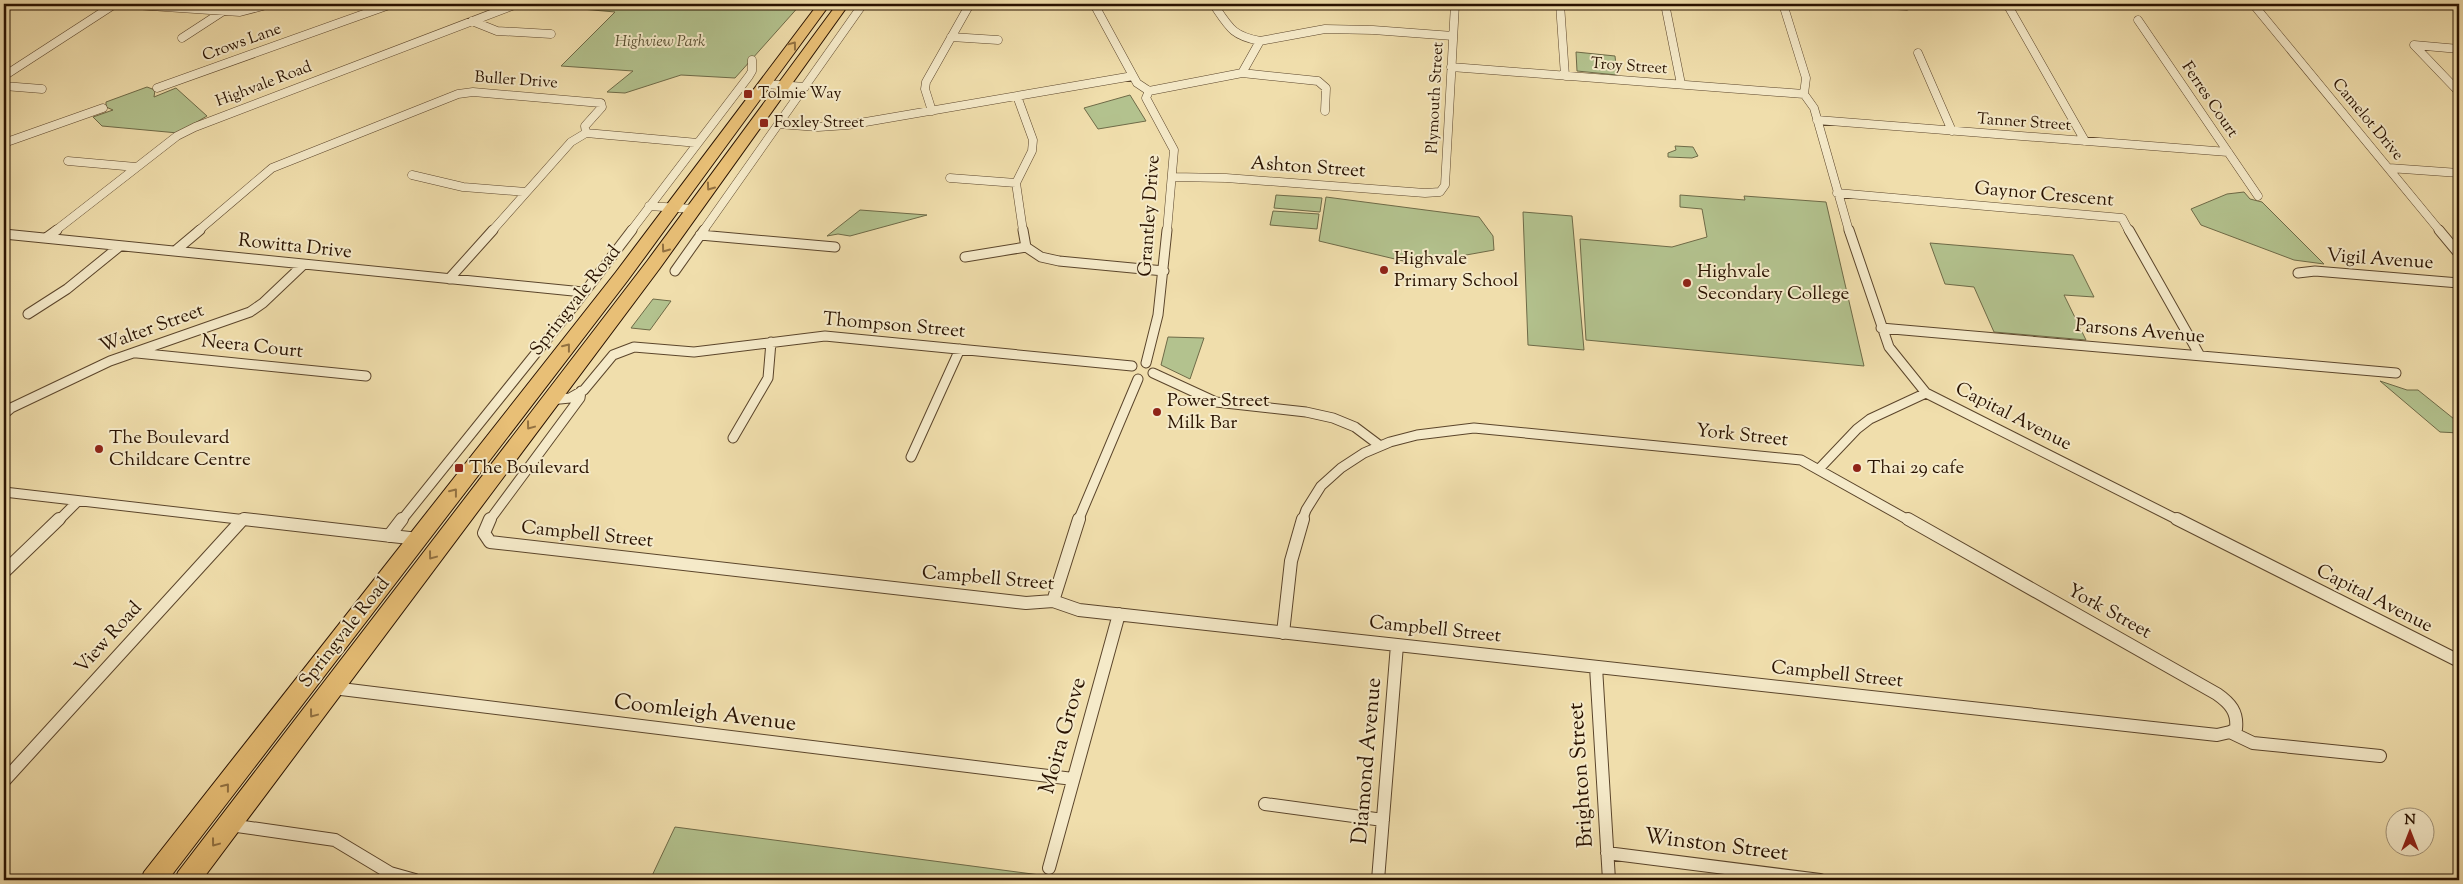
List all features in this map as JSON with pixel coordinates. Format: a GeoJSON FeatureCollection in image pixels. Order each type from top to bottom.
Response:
{"type":"FeatureCollection","features":[{"type":"Feature","properties":{"kind":"highway","name":"Springvale Road"},"geometry":{"type":"LineString","coordinates":[[153,880],[418,539],[561,391],[673,208],[824,4]]}},
{"type":"Feature","properties":{"kind":"highway","name":"Springvale Road"},"geometry":{"type":"LineString","coordinates":[[187,880],[561,391],[843,4]]}},
{"type":"Feature","properties":{"kind":"street"},"geometry":{"type":"LineString","coordinates":[[4,76],[115,4]]}},
{"type":"Feature","properties":{"kind":"street"},"geometry":{"type":"LineString","coordinates":[[120,4],[222,12],[248,11],[270,4]]}},
{"type":"Feature","properties":{"kind":"street","name":"Crows Lane"},"geometry":{"type":"LineString","coordinates":[[158,88],[392,4]]}},
{"type":"Feature","properties":{"kind":"street","name":"Highvale Road"},"geometry":{"type":"LineString","coordinates":[[46,238],[177,136],[205,122],[517,4]]}},
{"type":"Feature","properties":{"kind":"street"},"geometry":{"type":"LineString","coordinates":[[675,271],[863,4]]}},
{"type":"Feature","properties":{"kind":"street"},"geometry":{"type":"LineString","coordinates":[[932,111],[925,89],[926,82],[970,4]]}},
{"type":"Feature","properties":{"kind":"street"},"geometry":{"type":"LineString","coordinates":[[1094,4],[1137,83],[1149,91],[1242,73],[1318,81],[1326,88],[1325,111]]}},
{"type":"Feature","properties":{"kind":"street","name":"Plymouth Street"},"geometry":{"type":"LineString","coordinates":[[1440,192],[1445,185],[1455,4]]}},
{"type":"Feature","properties":{"kind":"street"},"geometry":{"type":"LineString","coordinates":[[1560,4],[1565,76]]}},
{"type":"Feature","properties":{"kind":"street"},"geometry":{"type":"LineString","coordinates":[[1665,4],[1681,84]]}},
{"type":"Feature","properties":{"kind":"street","name":"Capital Avenue"},"geometry":{"type":"LineString","coordinates":[[1783,4],[1806,78],[1804,94],[1811,101],[1837,194],[1882,328],[1893,353],[1926,393],[2459,661]]}},
{"type":"Feature","properties":{"kind":"street"},"geometry":{"type":"LineString","coordinates":[[1871,4],[1907,6]]}},
{"type":"Feature","properties":{"kind":"street"},"geometry":{"type":"LineString","coordinates":[[2008,4],[2085,141]]}},
{"type":"Feature","properties":{"kind":"street","name":"Camelot Drive"},"geometry":{"type":"LineString","coordinates":[[2253,4],[2458,252]]}},
{"type":"Feature","properties":{"kind":"street"},"geometry":{"type":"LineString","coordinates":[[1216,8],[1232,32],[1238,37],[1260,41],[1322,29],[1452,36]]}},
{"type":"Feature","properties":{"kind":"street"},"geometry":{"type":"LineString","coordinates":[[182,38],[222,12]]}},
{"type":"Feature","properties":{"kind":"street","name":"Ferres Court"},"geometry":{"type":"LineString","coordinates":[[2138,20],[2258,196]]}},
{"type":"Feature","properties":{"kind":"street"},"geometry":{"type":"LineString","coordinates":[[472,21],[497,31],[551,34]]}},
{"type":"Feature","properties":{"kind":"street"},"geometry":{"type":"LineString","coordinates":[[951,37],[998,40]]}},
{"type":"Feature","properties":{"kind":"street"},"geometry":{"type":"LineString","coordinates":[[1242,73],[1260,41]]}},
{"type":"Feature","properties":{"kind":"street"},"geometry":{"type":"LineString","coordinates":[[2459,48],[2414,45],[2459,92]]}},
{"type":"Feature","properties":{"kind":"street"},"geometry":{"type":"LineString","coordinates":[[1918,53],[1952,131]]}},
{"type":"Feature","properties":{"kind":"street","name":"Springvale Road"},"geometry":{"type":"LineString","coordinates":[[389,536],[583,292],[698,143],[749,76],[752,71],[752,60]]}},
{"type":"Feature","properties":{"kind":"street","name":"Troy Street"},"geometry":{"type":"LineString","coordinates":[[1451,67],[1804,94]]}},
{"type":"Feature","properties":{"kind":"street"},"geometry":{"type":"LineString","coordinates":[[778,124],[836,126],[1133,76]]}},
{"type":"Feature","properties":{"kind":"street"},"geometry":{"type":"LineString","coordinates":[[764,84],[805,87]]}},
{"type":"Feature","properties":{"kind":"street"},"geometry":{"type":"LineString","coordinates":[[4,86],[42,89]]}},
{"type":"Feature","properties":{"kind":"street","name":"Grantley Drive"},"geometry":{"type":"LineString","coordinates":[[1146,363],[1158,315],[1164,271],[1174,150],[1146,98],[1149,91]]}},
{"type":"Feature","properties":{"kind":"street","name":"Buller Drive"},"geometry":{"type":"LineString","coordinates":[[175,251],[272,168],[458,94],[473,92],[601,103],[602,107],[585,126],[586,133],[571,142],[449,279]]}},
{"type":"Feature","properties":{"kind":"street"},"geometry":{"type":"LineString","coordinates":[[1017,96],[1033,140],[1032,151],[1016,183],[1026,247],[1040,257],[1059,261],[1164,271]]}},
{"type":"Feature","properties":{"kind":"street"},"geometry":{"type":"LineString","coordinates":[[4,143],[103,108]]}},
{"type":"Feature","properties":{"kind":"street","name":"Tanner Street"},"geometry":{"type":"LineString","coordinates":[[1817,120],[2228,152]]}},
{"type":"Feature","properties":{"kind":"street"},"geometry":{"type":"LineString","coordinates":[[586,133],[698,143]]}},
{"type":"Feature","properties":{"kind":"street"},"geometry":{"type":"LineString","coordinates":[[68,161],[136,167]]}},
{"type":"Feature","properties":{"kind":"street"},"geometry":{"type":"LineString","coordinates":[[2388,168],[2459,173]]}},
{"type":"Feature","properties":{"kind":"street"},"geometry":{"type":"LineString","coordinates":[[412,175],[462,187],[526,192]]}},
{"type":"Feature","properties":{"kind":"street","name":"Ashton Street"},"geometry":{"type":"LineString","coordinates":[[1173,176],[1226,178],[1424,193],[1440,192]]}},
{"type":"Feature","properties":{"kind":"street"},"geometry":{"type":"LineString","coordinates":[[950,178],[1016,183]]}},
{"type":"Feature","properties":{"kind":"street","name":"Gaynor Crescent"},"geometry":{"type":"LineString","coordinates":[[1837,194],[2122,218],[2199,354]]}},
{"type":"Feature","properties":{"kind":"street"},"geometry":{"type":"LineString","coordinates":[[649,206],[694,209]]}},
{"type":"Feature","properties":{"kind":"street","name":"Rowitta Drive"},"geometry":{"type":"LineString","coordinates":[[4,234],[583,292]]}},
{"type":"Feature","properties":{"kind":"street"},"geometry":{"type":"LineString","coordinates":[[700,235],[835,247]]}},
{"type":"Feature","properties":{"kind":"street"},"geometry":{"type":"LineString","coordinates":[[28,314],[66,289],[120,246]]}},
{"type":"Feature","properties":{"kind":"street"},"geometry":{"type":"LineString","coordinates":[[964,258],[1026,247]]}},
{"type":"Feature","properties":{"kind":"street","name":"Walter Street"},"geometry":{"type":"LineString","coordinates":[[6,410],[110,361],[250,312],[263,303],[303,265]]}},
{"type":"Feature","properties":{"kind":"street","name":"Vigil Avenue"},"geometry":{"type":"LineString","coordinates":[[2298,274],[2315,272],[2459,283]]}},
{"type":"Feature","properties":{"kind":"street","name":"Parsons Avenue"},"geometry":{"type":"LineString","coordinates":[[1882,328],[2199,354],[2396,373]]}},
{"type":"Feature","properties":{"kind":"street","name":"Thompson Street"},"geometry":{"type":"LineString","coordinates":[[624,349],[638,347],[694,352],[825,336],[1132,366]]}},
{"type":"Feature","properties":{"kind":"street"},"geometry":{"type":"LineString","coordinates":[[734,438],[768,378],[771,342]]}},
{"type":"Feature","properties":{"kind":"street","name":"Springvale Road"},"geometry":{"type":"LineString","coordinates":[[561,391],[591,383],[610,357],[624,349]]}},
{"type":"Feature","properties":{"kind":"street"},"geometry":{"type":"LineString","coordinates":[[911,457],[960,349]]}},
{"type":"Feature","properties":{"kind":"street","name":"Neera Court"},"geometry":{"type":"LineString","coordinates":[[134,352],[366,376]]}},
{"type":"Feature","properties":{"kind":"street"},"geometry":{"type":"LineString","coordinates":[[1154,373],[1148,378],[1138,379],[1130,373],[1132,366],[1146,363],[1152,366],[1154,373],[1216,402],[1306,412],[1333,418],[1355,427],[1379,445]]}},
{"type":"Feature","properties":{"kind":"street"},"geometry":{"type":"LineString","coordinates":[[1053,601],[1082,509],[1138,379]]}},
{"type":"Feature","properties":{"kind":"street","name":"Springvale Road"},"geometry":{"type":"LineString","coordinates":[[486,539],[485,529],[490,519],[580,398],[561,391]]}},
{"type":"Feature","properties":{"kind":"street"},"geometry":{"type":"LineString","coordinates":[[1819,469],[1857,429],[1870,419],[1926,393]]}},
{"type":"Feature","properties":{"kind":"street","name":"York Street"},"geometry":{"type":"LineString","coordinates":[[1283,632],[1296,537],[1306,512],[1318,490],[1337,470],[1358,455],[1379,445],[1424,432],[1474,428],[1786,457],[1801,460],[1819,469],[2204,686],[2223,698],[2233,708],[2237,724],[2236,729],[2230,732]]}},
{"type":"Feature","properties":{"kind":"street"},"geometry":{"type":"LineString","coordinates":[[4,492],[418,539]]}},
{"type":"Feature","properties":{"kind":"street"},"geometry":{"type":"LineString","coordinates":[[4,572],[78,501]]}},
{"type":"Feature","properties":{"kind":"street","name":"View Road"},"geometry":{"type":"LineString","coordinates":[[4,782],[242,520]]}},
{"type":"Feature","properties":{"kind":"street","name":"Campbell Street"},"geometry":{"type":"LineString","coordinates":[[486,539],[493,544],[1026,604],[1053,601],[1079,610],[2217,735],[2230,732],[2253,743],[2380,756]]}},
{"type":"Feature","properties":{"kind":"street","name":"Moira Grove"},"geometry":{"type":"LineString","coordinates":[[1049,868],[1119,614]]}},
{"type":"Feature","properties":{"kind":"street","name":"Diamond Avenue"},"geometry":{"type":"LineString","coordinates":[[1378,880],[1397,645]]}},
{"type":"Feature","properties":{"kind":"street","name":"Brighton Street"},"geometry":{"type":"LineString","coordinates":[[1596,667],[1609,880]]}},
{"type":"Feature","properties":{"kind":"street","name":"Coomleigh Avenue"},"geometry":{"type":"LineString","coordinates":[[333,688],[1073,779]]}},
{"type":"Feature","properties":{"kind":"street"},"geometry":{"type":"LineString","coordinates":[[1266,804],[1383,820]]}},
{"type":"Feature","properties":{"kind":"street"},"geometry":{"type":"LineString","coordinates":[[230,824],[335,840],[390,873],[414,880]]}},
{"type":"Feature","properties":{"kind":"street","name":"Winston Street"},"geometry":{"type":"LineString","coordinates":[[1608,854],[1820,880]]}},
{"type":"Feature","properties":{"kind":"green space","name":"Highview Park"},"geometry":{"type":"Polygon","coordinates":[[[526,4],[801,4],[735,78],[681,75],[625,93],[607,92],[633,71],[561,66],[615,12],[526,4]]]}},
{"type":"Feature","properties":{"kind":"green space"},"geometry":{"type":"Polygon","coordinates":[[[1576,52],[1615,56],[1617,75],[1577,71],[1576,52]]]}},
{"type":"Feature","properties":{"kind":"green space"},"geometry":{"type":"Polygon","coordinates":[[[147,87],[155,90],[154,97],[176,88],[207,116],[178,133],[102,126],[93,117],[113,110],[106,107],[106,102],[147,87]]]}},
{"type":"Feature","properties":{"kind":"green space"},"geometry":{"type":"Polygon","coordinates":[[[1130,95],[1146,121],[1098,129],[1084,108],[1130,95]]]}},
{"type":"Feature","properties":{"kind":"green space"},"geometry":{"type":"Polygon","coordinates":[[[1675,146],[1693,147],[1698,156],[1692,158],[1668,157],[1668,153],[1676,150],[1675,146]]]}},
{"type":"Feature","properties":{"kind":"green space"},"geometry":{"type":"Polygon","coordinates":[[[2244,192],[2250,199],[2262,202],[2324,264],[2294,260],[2201,225],[2191,209],[2227,194],[2244,192]]]}},
{"type":"Feature","properties":{"kind":"green space"},"geometry":{"type":"Polygon","coordinates":[[[1276,195],[1322,198],[1320,212],[1274,208],[1276,195]]]}},
{"type":"Feature","properties":{"kind":"green space"},"geometry":{"type":"Polygon","coordinates":[[[1680,195],[1745,200],[1744,196],[1826,202],[1864,366],[1586,340],[1580,239],[1672,247],[1707,237],[1702,209],[1680,207],[1680,195]]]}},
{"type":"Feature","properties":{"kind":"green space"},"geometry":{"type":"Polygon","coordinates":[[[1326,197],[1479,217],[1493,236],[1494,250],[1416,264],[1319,241],[1326,197]]]}},
{"type":"Feature","properties":{"kind":"green space"},"geometry":{"type":"Polygon","coordinates":[[[860,210],[927,215],[850,236],[838,234],[827,236],[860,210]]]}},
{"type":"Feature","properties":{"kind":"green space"},"geometry":{"type":"Polygon","coordinates":[[[1273,211],[1319,214],[1317,229],[1270,225],[1273,211]]]}},
{"type":"Feature","properties":{"kind":"green space"},"geometry":{"type":"Polygon","coordinates":[[[1523,212],[1572,216],[1584,350],[1528,345],[1523,212]]]}},
{"type":"Feature","properties":{"kind":"green space"},"geometry":{"type":"Polygon","coordinates":[[[1930,243],[2073,255],[2094,297],[2064,295],[2086,340],[1994,332],[1974,287],[1945,284],[1930,243]]]}},
{"type":"Feature","properties":{"kind":"green space"},"geometry":{"type":"Polygon","coordinates":[[[653,299],[671,301],[650,330],[631,328],[653,299]]]}},
{"type":"Feature","properties":{"kind":"green space"},"geometry":{"type":"Polygon","coordinates":[[[1168,337],[1204,338],[1190,379],[1161,365],[1168,337]]]}},
{"type":"Feature","properties":{"kind":"green space"},"geometry":{"type":"Polygon","coordinates":[[[2380,381],[2407,390],[2418,390],[2459,423],[2459,433],[2440,432],[2380,381]]]}},
{"type":"Feature","properties":{"kind":"green space"},"geometry":{"type":"Polygon","coordinates":[[[675,827],[1078,880],[650,880],[675,827]]]}},
{"type":"Feature","properties":{"kind":"place","name":"Tolmie Way"},"geometry":{"type":"Point","coordinates":[748,94]}},
{"type":"Feature","properties":{"kind":"place","name":"Foxley Street"},"geometry":{"type":"Point","coordinates":[764,123]}},
{"type":"Feature","properties":{"kind":"place","name":"Highvale Primary School"},"geometry":{"type":"Point","coordinates":[1384,270]}},
{"type":"Feature","properties":{"kind":"place","name":"Highvale Secondary College"},"geometry":{"type":"Point","coordinates":[1687,283]}},
{"type":"Feature","properties":{"kind":"place","name":"Power Street Milk Bar"},"geometry":{"type":"Point","coordinates":[1157,412]}},
{"type":"Feature","properties":{"kind":"place","name":"The Boulevard Childcare Centre"},"geometry":{"type":"Point","coordinates":[99,449]}},
{"type":"Feature","properties":{"kind":"place","name":"The Boulevard"},"geometry":{"type":"Point","coordinates":[459,468]}},
{"type":"Feature","properties":{"kind":"place","name":"Thai 29 cafe"},"geometry":{"type":"Point","coordinates":[1857,468]}}]}
